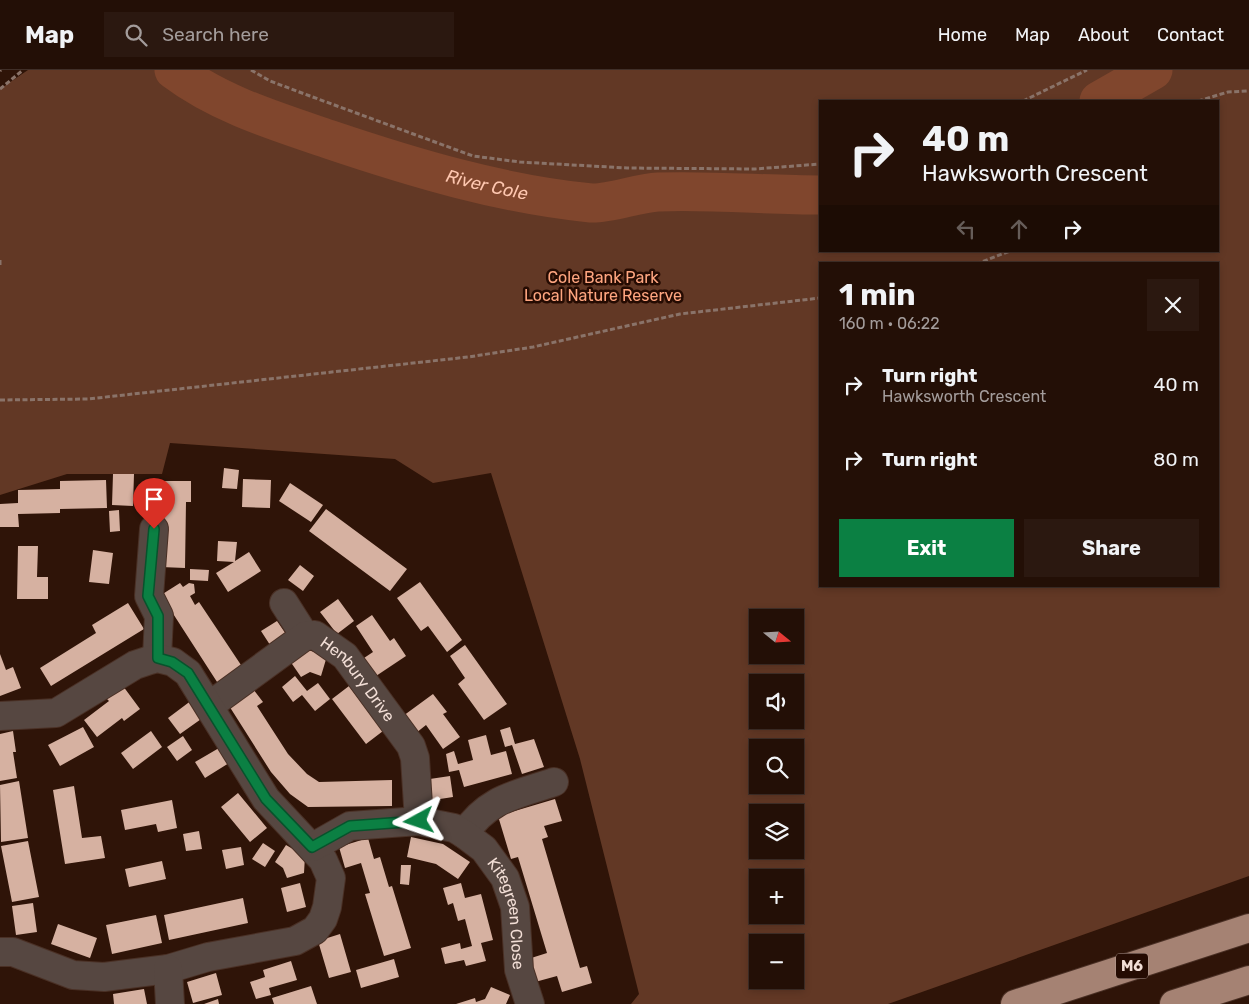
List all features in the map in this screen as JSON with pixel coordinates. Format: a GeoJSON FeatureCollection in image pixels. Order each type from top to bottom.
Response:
{"type":"FeatureCollection","features":[{"type":"Feature","properties":{"kind":"highway","name":"M6"},"geometry":{"type":"LineString","coordinates":[[1015,1004],[1249,928]]}},
{"type":"Feature","properties":{"kind":"highway"},"geometry":{"type":"LineString","coordinates":[[1174,1004],[1249,980]]}},
{"type":"Feature","properties":{"kind":"street"},"geometry":{"type":"LineString","coordinates":[[154,529],[148,596],[158,616],[158,658]]}},
{"type":"Feature","properties":{"kind":"street"},"geometry":{"type":"LineString","coordinates":[[284,603],[305,636]]}},
{"type":"Feature","properties":{"kind":"street","name":"Henbury Drive"},"geometry":{"type":"LineString","coordinates":[[209,706],[305,636],[315,636],[345,656],[410,746],[415,758],[419,821]]}},
{"type":"Feature","properties":{"kind":"street"},"geometry":{"type":"LineString","coordinates":[[0,716],[56,713],[134,665],[158,658],[172,662],[188,673],[266,799],[323,860],[331,878],[327,907],[315,930],[295,941],[208,957],[168,969],[104,977],[73,975],[12,952],[0,952]]}},
{"type":"Feature","properties":{"kind":"street"},"geometry":{"type":"LineString","coordinates":[[464,834],[475,818],[498,801],[554,782]]}},
{"type":"Feature","properties":{"kind":"street","name":"Kitegreen Close"},"geometry":{"type":"LineString","coordinates":[[312,847],[350,826],[419,821],[454,828],[464,834],[484,849],[505,878],[514,907],[519,970],[530,1004]]}},
{"type":"Feature","properties":{"kind":"street"},"geometry":{"type":"LineString","coordinates":[[168,969],[170,1004]]}},
{"type":"Feature","properties":{"kind":"path"},"geometry":{"type":"LineString","coordinates":[[0,89],[22,70]]}},
{"type":"Feature","properties":{"kind":"path"},"geometry":{"type":"LineString","coordinates":[[251,70],[278,84],[473,156],[520,162],[628,168],[755,169],[819,164]]}},
{"type":"Feature","properties":{"kind":"path"},"geometry":{"type":"LineString","coordinates":[[1025,100],[1087,70]]}},
{"type":"Feature","properties":{"kind":"path"},"geometry":{"type":"LineString","coordinates":[[1201,100],[1228,92],[1249,91]]}},
{"type":"Feature","properties":{"kind":"path"},"geometry":{"type":"LineString","coordinates":[[981,262],[1007,252]]}},
{"type":"Feature","properties":{"kind":"path"},"geometry":{"type":"LineString","coordinates":[[0,260],[0,265]]}},
{"type":"Feature","properties":{"kind":"path"},"geometry":{"type":"LineString","coordinates":[[0,400],[88,399],[468,357],[533,347],[680,314],[819,298]]}},
{"type":"Feature","properties":{"kind":"green space","name":"Cole Bank Park Local Nature Reserve"},"geometry":{"type":"Polygon","coordinates":[[[28,70],[1249,70],[1249,876],[888,1004],[631,1004],[639,994],[580,759],[491,473],[433,483],[395,459],[170,443],[162,474],[67,474],[0,495],[0,89],[28,70]]]}},
{"type":"Feature","properties":{"kind":"building"},"geometry":{"type":"Polygon","coordinates":[[[224,468],[239,470],[237,489],[222,488],[224,468]]]}},
{"type":"Feature","properties":{"kind":"building"},"geometry":{"type":"Polygon","coordinates":[[[113,474],[134,474],[133,506],[112,505],[113,474]]]}},
{"type":"Feature","properties":{"kind":"building"},"geometry":{"type":"Polygon","coordinates":[[[243,479],[271,480],[270,508],[242,507],[243,479]]]}},
{"type":"Feature","properties":{"kind":"building"},"geometry":{"type":"Polygon","coordinates":[[[106,480],[107,508],[60,509],[60,513],[18,514],[19,527],[0,527],[0,504],[18,503],[18,490],[60,489],[60,481],[106,480]]]}},
{"type":"Feature","properties":{"kind":"building"},"geometry":{"type":"Polygon","coordinates":[[[159,481],[191,481],[191,502],[186,502],[185,568],[161,567],[162,500],[159,500],[159,481]]]}},
{"type":"Feature","properties":{"kind":"building"},"geometry":{"type":"Polygon","coordinates":[[[290,483],[323,505],[311,522],[279,501],[290,483]]]}},
{"type":"Feature","properties":{"kind":"building"},"geometry":{"type":"Polygon","coordinates":[[[326,509],[407,569],[390,591],[309,531],[326,509]]]}},
{"type":"Feature","properties":{"kind":"building"},"geometry":{"type":"Polygon","coordinates":[[[119,510],[120,531],[110,532],[109,511],[119,510]]]}},
{"type":"Feature","properties":{"kind":"building"},"geometry":{"type":"Polygon","coordinates":[[[218,541],[237,542],[235,561],[249,552],[261,571],[228,592],[216,573],[234,562],[217,561],[218,541]]]}},
{"type":"Feature","properties":{"kind":"building"},"geometry":{"type":"Polygon","coordinates":[[[18,546],[38,546],[37,577],[48,577],[48,599],[17,599],[18,546]]]}},
{"type":"Feature","properties":{"kind":"building"},"geometry":{"type":"Polygon","coordinates":[[[93,550],[113,553],[109,584],[89,582],[93,550]]]}},
{"type":"Feature","properties":{"kind":"building"},"geometry":{"type":"Polygon","coordinates":[[[300,565],[314,576],[303,591],[288,580],[300,565]]]}},
{"type":"Feature","properties":{"kind":"building"},"geometry":{"type":"Polygon","coordinates":[[[190,569],[209,570],[208,581],[190,580],[190,569]]]}},
{"type":"Feature","properties":{"kind":"building"},"geometry":{"type":"Polygon","coordinates":[[[420,582],[462,640],[447,652],[428,626],[421,631],[397,598],[420,582]]]}},
{"type":"Feature","properties":{"kind":"building"},"geometry":{"type":"Polygon","coordinates":[[[180,583],[183,587],[189,583],[194,584],[195,593],[190,596],[195,605],[199,602],[243,668],[219,685],[161,595],[180,583]]]}},
{"type":"Feature","properties":{"kind":"building"},"geometry":{"type":"Polygon","coordinates":[[[338,599],[354,621],[337,634],[320,612],[338,599]]]}},
{"type":"Feature","properties":{"kind":"building"},"geometry":{"type":"Polygon","coordinates":[[[128,603],[144,629],[51,686],[40,668],[96,633],[92,625],[128,603]]]}},
{"type":"Feature","properties":{"kind":"building"},"geometry":{"type":"Polygon","coordinates":[[[372,615],[390,641],[394,638],[406,656],[373,678],[361,660],[373,652],[356,626],[372,615]]]}},
{"type":"Feature","properties":{"kind":"building"},"geometry":{"type":"Polygon","coordinates":[[[277,621],[288,637],[272,648],[261,631],[277,621]]]}},
{"type":"Feature","properties":{"kind":"building"},"geometry":{"type":"Polygon","coordinates":[[[465,645],[507,704],[484,720],[458,684],[465,678],[450,656],[465,645]]]}},
{"type":"Feature","properties":{"kind":"building"},"geometry":{"type":"Polygon","coordinates":[[[308,650],[327,656],[321,676],[310,672],[301,677],[290,661],[308,650]]]}},
{"type":"Feature","properties":{"kind":"building"},"geometry":{"type":"Polygon","coordinates":[[[0,654],[6,670],[13,667],[21,688],[0,696],[0,654]]]}},
{"type":"Feature","properties":{"kind":"building"},"geometry":{"type":"Polygon","coordinates":[[[295,676],[307,691],[318,683],[330,699],[315,711],[302,695],[293,702],[282,687],[295,676]]]}},
{"type":"Feature","properties":{"kind":"building"},"geometry":{"type":"Polygon","coordinates":[[[250,685],[263,702],[257,706],[288,754],[307,774],[319,782],[392,780],[392,806],[308,807],[290,794],[271,772],[226,701],[250,685]]]}},
{"type":"Feature","properties":{"kind":"building"},"geometry":{"type":"Polygon","coordinates":[[[123,686],[140,709],[124,721],[122,718],[97,737],[84,720],[109,701],[107,699],[123,686]]]}},
{"type":"Feature","properties":{"kind":"building"},"geometry":{"type":"Polygon","coordinates":[[[349,686],[383,731],[366,744],[332,699],[349,686]]]}},
{"type":"Feature","properties":{"kind":"building"},"geometry":{"type":"Polygon","coordinates":[[[433,694],[447,712],[443,714],[460,737],[443,749],[426,725],[416,733],[403,716],[433,694]]]}},
{"type":"Feature","properties":{"kind":"building"},"geometry":{"type":"Polygon","coordinates":[[[192,700],[204,717],[180,734],[168,718],[192,700]]]}},
{"type":"Feature","properties":{"kind":"building"},"geometry":{"type":"Polygon","coordinates":[[[83,727],[94,747],[60,766],[48,745],[83,727]]]}},
{"type":"Feature","properties":{"kind":"building"},"geometry":{"type":"Polygon","coordinates":[[[510,727],[515,744],[534,739],[544,767],[522,774],[512,745],[505,747],[500,730],[510,727]]]}},
{"type":"Feature","properties":{"kind":"building"},"geometry":{"type":"Polygon","coordinates":[[[13,731],[16,752],[13,752],[17,778],[0,781],[0,734],[13,731]]]}},
{"type":"Feature","properties":{"kind":"building"},"geometry":{"type":"Polygon","coordinates":[[[151,731],[162,747],[133,769],[121,753],[151,731]]]}},
{"type":"Feature","properties":{"kind":"building"},"geometry":{"type":"Polygon","coordinates":[[[486,735],[491,755],[506,751],[512,774],[464,787],[459,770],[449,772],[446,754],[454,751],[458,764],[473,760],[468,740],[486,735]]]}},
{"type":"Feature","properties":{"kind":"building"},"geometry":{"type":"Polygon","coordinates":[[[183,736],[192,750],[177,761],[167,747],[183,736]]]}},
{"type":"Feature","properties":{"kind":"building"},"geometry":{"type":"Polygon","coordinates":[[[219,748],[229,763],[205,778],[195,762],[219,748]]]}},
{"type":"Feature","properties":{"kind":"building"},"geometry":{"type":"Polygon","coordinates":[[[450,776],[453,797],[427,801],[423,780],[450,776]]]}},
{"type":"Feature","properties":{"kind":"building"},"geometry":{"type":"Polygon","coordinates":[[[19,781],[28,838],[1,842],[0,785],[19,781]]]}},
{"type":"Feature","properties":{"kind":"building"},"geometry":{"type":"Polygon","coordinates":[[[74,786],[82,838],[101,836],[105,858],[65,864],[53,790],[74,786]]]}},
{"type":"Feature","properties":{"kind":"building"},"geometry":{"type":"Polygon","coordinates":[[[238,793],[267,828],[250,842],[221,807],[238,793]]]}},
{"type":"Feature","properties":{"kind":"building"},"geometry":{"type":"Polygon","coordinates":[[[555,799],[562,821],[544,826],[548,837],[542,839],[580,968],[587,966],[592,983],[562,992],[557,976],[535,982],[528,959],[547,953],[518,857],[511,859],[498,816],[555,799]]]}},
{"type":"Feature","properties":{"kind":"building"},"geometry":{"type":"Polygon","coordinates":[[[172,800],[177,828],[158,832],[156,824],[125,830],[121,810],[172,800]]]}},
{"type":"Feature","properties":{"kind":"building"},"geometry":{"type":"Polygon","coordinates":[[[199,831],[202,849],[186,851],[183,834],[199,831]]]}},
{"type":"Feature","properties":{"kind":"building"},"geometry":{"type":"Polygon","coordinates":[[[411,837],[443,844],[470,862],[458,879],[436,864],[407,857],[411,837]]]}},
{"type":"Feature","properties":{"kind":"building"},"geometry":{"type":"Polygon","coordinates":[[[368,838],[374,859],[380,857],[389,887],[392,886],[411,948],[384,956],[365,894],[370,893],[361,863],[345,868],[339,847],[368,838]]]}},
{"type":"Feature","properties":{"kind":"building"},"geometry":{"type":"Polygon","coordinates":[[[28,841],[39,897],[12,902],[1,846],[28,841]]]}},
{"type":"Feature","properties":{"kind":"building"},"geometry":{"type":"Polygon","coordinates":[[[263,843],[275,851],[265,867],[252,859],[263,843]]]}},
{"type":"Feature","properties":{"kind":"building"},"geometry":{"type":"Polygon","coordinates":[[[286,845],[305,856],[304,873],[287,878],[283,868],[275,862],[286,845]]]}},
{"type":"Feature","properties":{"kind":"building"},"geometry":{"type":"Polygon","coordinates":[[[241,847],[244,865],[226,869],[222,850],[241,847]]]}},
{"type":"Feature","properties":{"kind":"building"},"geometry":{"type":"Polygon","coordinates":[[[162,861],[166,879],[129,887],[125,869],[162,861]]]}},
{"type":"Feature","properties":{"kind":"building"},"geometry":{"type":"Polygon","coordinates":[[[401,865],[411,865],[409,885],[400,884],[401,865]]]}},
{"type":"Feature","properties":{"kind":"building"},"geometry":{"type":"Polygon","coordinates":[[[300,883],[306,907],[287,912],[281,888],[300,883]]]}},
{"type":"Feature","properties":{"kind":"building"},"geometry":{"type":"Polygon","coordinates":[[[461,883],[465,898],[481,894],[493,940],[481,943],[486,961],[466,966],[464,960],[445,964],[441,948],[460,943],[461,949],[472,946],[465,919],[458,921],[453,903],[448,905],[443,888],[461,883]]]}},
{"type":"Feature","properties":{"kind":"building"},"geometry":{"type":"Polygon","coordinates":[[[243,898],[248,923],[169,940],[164,915],[243,898]]]}},
{"type":"Feature","properties":{"kind":"building"},"geometry":{"type":"Polygon","coordinates":[[[33,903],[37,932],[16,935],[12,906],[33,903]]]}},
{"type":"Feature","properties":{"kind":"building"},"geometry":{"type":"Polygon","coordinates":[[[156,915],[162,943],[112,954],[106,925],[156,915]]]}},
{"type":"Feature","properties":{"kind":"building"},"geometry":{"type":"Polygon","coordinates":[[[58,924],[97,938],[90,958],[51,944],[58,924]]]}},
{"type":"Feature","properties":{"kind":"building"},"geometry":{"type":"Polygon","coordinates":[[[340,934],[351,972],[329,978],[318,941],[340,934]]]}},
{"type":"Feature","properties":{"kind":"building"},"geometry":{"type":"Polygon","coordinates":[[[394,959],[399,977],[361,988],[356,970],[394,959]]]}},
{"type":"Feature","properties":{"kind":"building"},"geometry":{"type":"Polygon","coordinates":[[[291,961],[297,980],[269,988],[271,995],[256,999],[250,982],[265,977],[263,970],[291,961]]]}},
{"type":"Feature","properties":{"kind":"building"},"geometry":{"type":"Polygon","coordinates":[[[216,973],[222,995],[193,1003],[187,982],[216,973]]]}},
{"type":"Feature","properties":{"kind":"building"},"geometry":{"type":"Polygon","coordinates":[[[311,986],[317,1004],[274,1004],[272,998],[311,986]]]}},
{"type":"Feature","properties":{"kind":"building"},"geometry":{"type":"Polygon","coordinates":[[[491,987],[510,995],[506,1004],[456,1004],[475,998],[476,1002],[485,999],[491,987]]]}},
{"type":"Feature","properties":{"kind":"building"},"geometry":{"type":"Polygon","coordinates":[[[144,989],[147,1004],[114,1004],[113,994],[144,989]]]}},
{"type":"Feature","properties":{"kind":"building"},"geometry":{"type":"Polygon","coordinates":[[[218,999],[219,1004],[204,1004],[218,999]]]}},
{"type":"Feature","properties":{"kind":"waterway","name":"River Cole"},"geometry":{"type":"LineString","coordinates":[[174,70],[210,93],[288,125],[425,170],[524,193],[591,203],[658,192],[819,195]]}},
{"type":"Feature","properties":{"kind":"waterway","name":"River Cole"},"geometry":{"type":"LineString","coordinates":[[1101,100],[1153,70]]}},
{"type":"Feature","properties":{"kind":"route"},"geometry":{"type":"LineString","coordinates":[[154,529],[148,596],[158,616],[158,658],[172,662],[188,673],[266,799],[312,847],[350,826],[419,821]]}}]}
